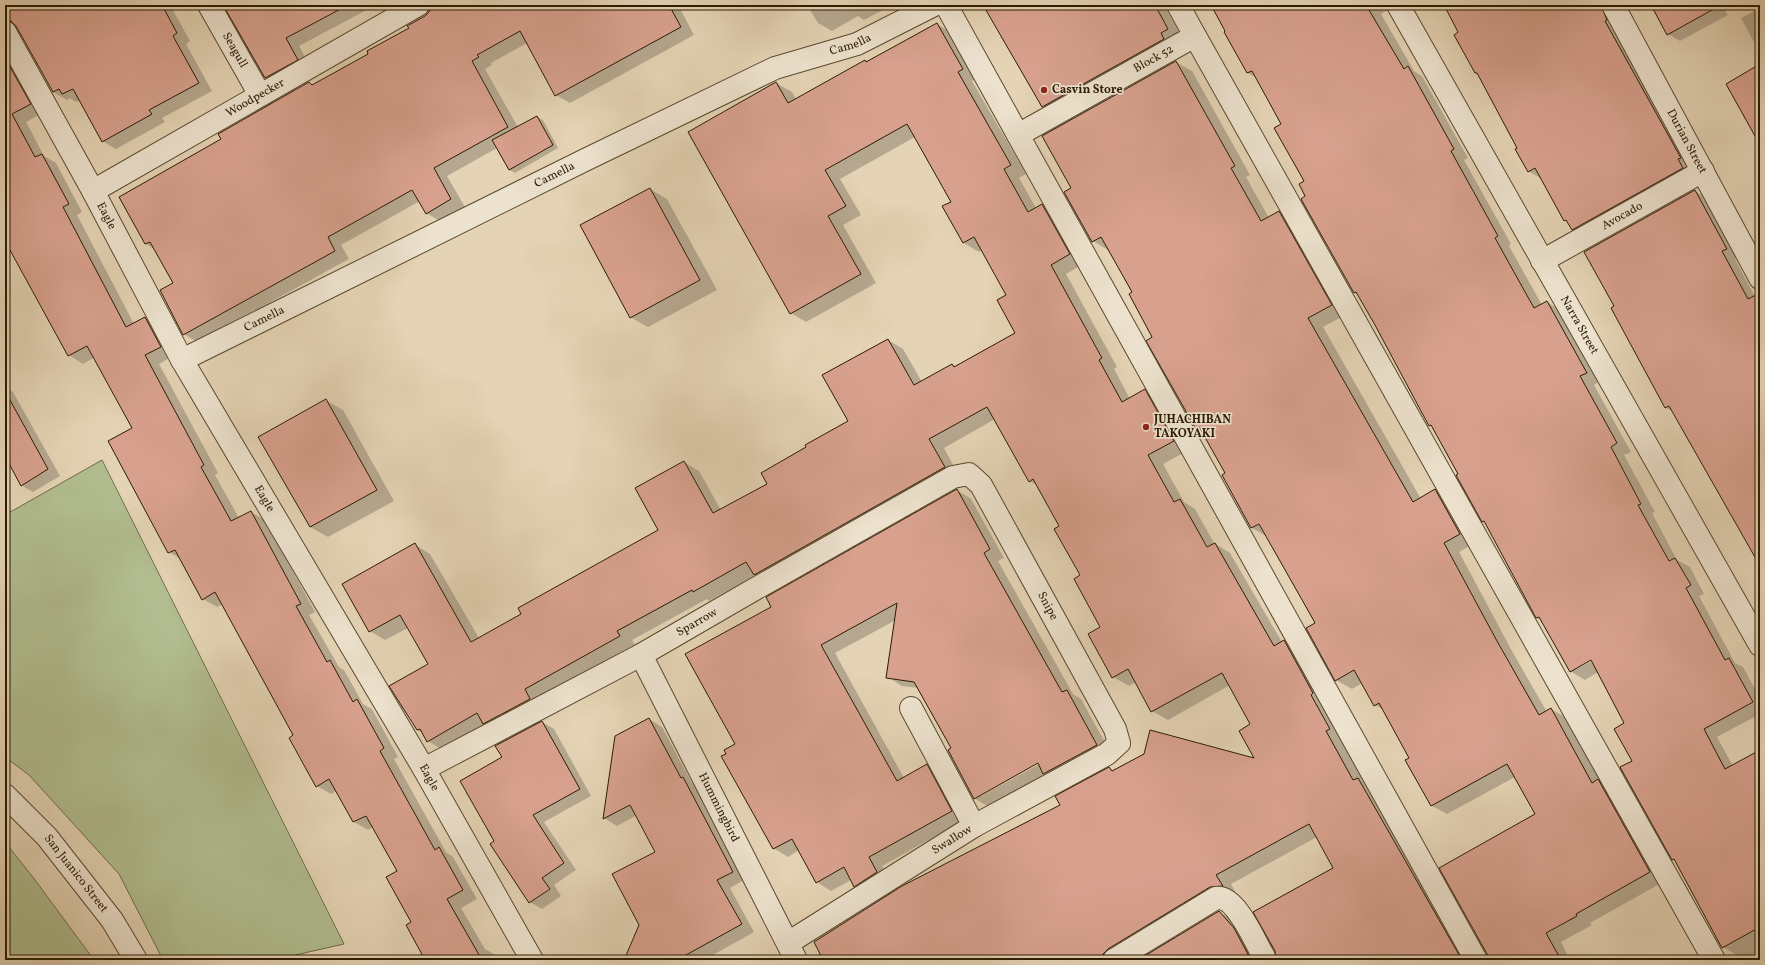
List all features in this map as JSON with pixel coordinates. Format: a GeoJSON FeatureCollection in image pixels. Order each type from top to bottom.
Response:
{"type":"FeatureCollection","features":[{"type":"Feature","properties":{"kind":"street","name":"Seagull"},"geometry":{"type":"LineString","coordinates":[[209,5],[260,95]]}},
{"type":"Feature","properties":{"kind":"street","name":"Woodpecker"},"geometry":{"type":"LineString","coordinates":[[93,191],[418,5]]}},
{"type":"Feature","properties":{"kind":"street","name":"Camella"},"geometry":{"type":"LineString","coordinates":[[182,360],[585,160],[775,68],[857,44],[934,5]]}},
{"type":"Feature","properties":{"kind":"street"},"geometry":{"type":"LineString","coordinates":[[946,5],[1476,960]]}},
{"type":"Feature","properties":{"kind":"street"},"geometry":{"type":"LineString","coordinates":[[1178,5],[1714,960]]}},
{"type":"Feature","properties":{"kind":"street","name":"Narra Street"},"geometry":{"type":"LineString","coordinates":[[1398,5],[1760,645]]}},
{"type":"Feature","properties":{"kind":"street","name":"Durian Street"},"geometry":{"type":"LineString","coordinates":[[1613,5],[1760,278]]}},
{"type":"Feature","properties":{"kind":"street","name":"Eagle"},"geometry":{"type":"LineString","coordinates":[[5,32],[93,191],[182,360],[424,769],[532,960]]}},
{"type":"Feature","properties":{"kind":"street","name":"Block 52"},"geometry":{"type":"LineString","coordinates":[[1018,135],[1195,36]]}},
{"type":"Feature","properties":{"kind":"street","name":"Avocado"},"geometry":{"type":"LineString","coordinates":[[1542,260],[1703,171]]}},
{"type":"Feature","properties":{"kind":"street","name":"Sparrow"},"geometry":{"type":"LineString","coordinates":[[424,769],[641,655],[953,477],[969,474]]}},
{"type":"Feature","properties":{"kind":"street","name":"Snipe"},"geometry":{"type":"LineString","coordinates":[[969,474],[981,485],[1115,729],[1119,743]]}},
{"type":"Feature","properties":{"kind":"street","name":"Hummingbird"},"geometry":{"type":"LineString","coordinates":[[641,655],[792,952]]}},
{"type":"Feature","properties":{"kind":"street"},"geometry":{"type":"LineString","coordinates":[[911,708],[974,826]]}},
{"type":"Feature","properties":{"kind":"street","name":"Swallow"},"geometry":{"type":"LineString","coordinates":[[792,952],[974,826],[1107,754],[1119,743]]}},
{"type":"Feature","properties":{"kind":"street","name":"San Juanico Street"},"geometry":{"type":"LineString","coordinates":[[5,795],[52,843],[112,920],[136,960]]}},
{"type":"Feature","properties":{"kind":"street"},"geometry":{"type":"LineString","coordinates":[[1114,960],[1216,898],[1221,897],[1228,900],[1238,911],[1264,957],[1264,960]]}},
{"type":"Feature","properties":{"kind":"green space"},"geometry":{"type":"Polygon","coordinates":[[[102,460],[344,944],[273,960],[163,960],[119,874],[29,775],[5,757],[5,515],[102,460]]]}},
{"type":"Feature","properties":{"kind":"green space"},"geometry":{"type":"Polygon","coordinates":[[[5,842],[35,880],[94,960],[5,960],[5,842]]]}},
{"type":"Feature","properties":{"kind":"building"},"geometry":{"type":"Polygon","coordinates":[[[5,5],[162,5],[177,33],[173,36],[199,83],[149,110],[152,114],[102,142],[73,89],[62,94],[59,89],[53,92],[16,26],[11,21],[5,20],[5,5]]]}},
{"type":"Feature","properties":{"kind":"building"},"geometry":{"type":"Polygon","coordinates":[[[223,5],[348,5],[286,38],[298,60],[265,78],[223,5]]]}},
{"type":"Feature","properties":{"kind":"building"},"geometry":{"type":"Polygon","coordinates":[[[433,5],[669,5],[681,27],[555,96],[520,31],[477,55],[479,57],[472,61],[508,127],[434,168],[451,199],[426,214],[412,190],[328,237],[335,251],[183,335],[160,290],[173,283],[150,242],[145,244],[119,197],[221,139],[218,134],[309,82],[312,85],[368,54],[367,51],[409,28],[407,26],[425,16],[429,12],[430,7],[433,5]]]}},
{"type":"Feature","properties":{"kind":"building"},"geometry":{"type":"Polygon","coordinates":[[[983,5],[1155,5],[1168,29],[1161,33],[1164,39],[1042,107],[983,5]]]}},
{"type":"Feature","properties":{"kind":"building"},"geometry":{"type":"Polygon","coordinates":[[[1211,5],[1366,5],[1404,69],[1408,66],[1454,149],[1451,151],[1498,236],[1495,238],[1534,308],[1547,301],[1587,373],[1580,376],[1617,443],[1611,447],[1641,504],[1638,505],[1669,561],[1675,558],[1691,585],[1686,588],[1725,660],[1729,658],[1753,702],[1704,729],[1725,769],[1760,750],[1760,927],[1722,948],[1674,859],[1672,860],[1620,767],[1632,761],[1614,729],[1624,723],[1591,660],[1570,672],[1539,617],[1536,618],[1484,521],[1482,522],[1457,477],[1456,475],[1458,474],[1431,425],[1429,426],[1375,325],[1356,292],[1354,293],[1301,199],[1305,196],[1299,184],[1304,181],[1274,128],[1281,124],[1252,71],[1247,73],[1211,5]]]}},
{"type":"Feature","properties":{"kind":"building"},"geometry":{"type":"Polygon","coordinates":[[[1444,5],[1601,5],[1607,20],[1605,21],[1681,158],[1678,159],[1683,168],[1572,230],[1566,220],[1564,221],[1535,168],[1528,172],[1515,149],[1517,148],[1477,73],[1475,73],[1454,35],[1458,32],[1444,5]]]}},
{"type":"Feature","properties":{"kind":"building"},"geometry":{"type":"Polygon","coordinates":[[[1651,5],[1721,5],[1667,35],[1651,5]]]}},
{"type":"Feature","properties":{"kind":"building"},"geometry":{"type":"Polygon","coordinates":[[[937,23],[963,69],[958,72],[1011,165],[1004,169],[1028,212],[1042,204],[1070,254],[1051,265],[1102,358],[1099,360],[1122,402],[1145,389],[1174,441],[1148,455],[1174,502],[1180,499],[1207,547],[1215,543],[1274,646],[1284,640],[1313,693],[1311,695],[1330,729],[1326,731],[1353,780],[1358,778],[1462,960],[1276,960],[1275,951],[1253,912],[1333,868],[1309,824],[1216,875],[1223,886],[1210,887],[1108,949],[1103,954],[1102,960],[823,960],[814,942],[902,886],[1060,805],[1055,796],[1109,767],[1112,771],[1144,754],[1150,730],[1254,758],[1239,731],[1250,724],[1222,673],[1151,712],[1128,669],[1112,678],[1088,634],[1100,627],[1074,579],[1080,575],[1054,529],[1059,526],[1033,479],[1029,482],[987,407],[929,439],[945,467],[754,575],[746,562],[693,592],[692,590],[617,631],[620,636],[525,689],[530,699],[483,724],[477,713],[427,742],[420,729],[417,730],[389,686],[428,664],[400,615],[369,632],[342,584],[415,543],[471,642],[521,614],[518,608],[658,530],[635,488],[684,461],[713,513],[767,484],[761,473],[806,447],[805,445],[848,421],[822,375],[888,339],[914,385],[952,364],[954,367],[1015,333],[997,300],[1006,295],[974,237],[963,243],[942,206],[951,202],[907,124],[825,170],[846,206],[828,216],[861,274],[790,314],[688,132],[776,82],[788,103],[865,60],[866,62],[937,23]]]}},
{"type":"Feature","properties":{"kind":"building"},"geometry":{"type":"Polygon","coordinates":[[[5,58],[31,104],[12,114],[35,157],[42,154],[69,204],[63,207],[126,327],[145,317],[161,347],[145,355],[204,465],[201,467],[231,521],[251,511],[301,604],[296,606],[327,662],[330,660],[353,702],[357,699],[384,748],[380,751],[435,850],[439,847],[463,890],[447,899],[482,960],[425,960],[406,925],[411,922],[386,877],[397,871],[366,816],[353,822],[329,779],[316,787],[289,738],[293,735],[215,592],[202,600],[175,550],[168,553],[108,441],[132,428],[87,346],[68,356],[5,241],[5,58]]]}},
{"type":"Feature","properties":{"kind":"building"},"geometry":{"type":"Polygon","coordinates":[[[1176,61],[1235,166],[1231,168],[1261,221],[1279,211],[1332,305],[1308,318],[1413,502],[1435,489],[1460,534],[1444,543],[1497,641],[1539,715],[1551,708],[1592,783],[1598,779],[1650,872],[1576,914],[1577,916],[1546,933],[1561,960],[1488,960],[1487,954],[1439,868],[1535,814],[1507,764],[1431,806],[1405,760],[1409,758],[1379,703],[1374,706],[1354,670],[1335,681],[1306,628],[1315,623],[1314,621],[1259,524],[1251,528],[1222,475],[1225,473],[1202,432],[1199,427],[1196,429],[1146,341],[1152,337],[1129,294],[1132,292],[1101,237],[1092,242],[1064,192],[1071,188],[1042,136],[1176,61]]]}},
{"type":"Feature","properties":{"kind":"building"},"geometry":{"type":"Polygon","coordinates":[[[1760,64],[1760,145],[1726,84],[1760,64]]]}},
{"type":"Feature","properties":{"kind":"building"},"geometry":{"type":"Polygon","coordinates":[[[537,116],[553,145],[509,170],[492,140],[537,116]]]}},
{"type":"Feature","properties":{"kind":"building"},"geometry":{"type":"Polygon","coordinates":[[[650,188],[700,280],[630,318],[580,225],[650,188]]]}},
{"type":"Feature","properties":{"kind":"building"},"geometry":{"type":"Polygon","coordinates":[[[1695,190],[1727,249],[1722,251],[1748,299],[1760,293],[1760,566],[1669,406],[1665,408],[1611,308],[1614,306],[1584,252],[1695,190]]]}},
{"type":"Feature","properties":{"kind":"building"},"geometry":{"type":"Polygon","coordinates":[[[5,391],[48,469],[21,486],[5,456],[5,391]]]}},
{"type":"Feature","properties":{"kind":"building"},"geometry":{"type":"Polygon","coordinates":[[[326,399],[377,490],[310,527],[258,437],[326,399]]]}},
{"type":"Feature","properties":{"kind":"building"},"geometry":{"type":"Polygon","coordinates":[[[957,489],[990,549],[984,553],[1062,692],[1067,690],[1097,745],[1043,774],[1038,763],[974,799],[948,750],[951,748],[914,682],[886,678],[897,603],[821,645],[897,781],[927,764],[952,811],[869,857],[877,872],[854,887],[844,867],[816,883],[792,839],[773,849],[721,756],[726,754],[724,750],[735,744],[685,654],[771,607],[766,597],[957,489]]]}},
{"type":"Feature","properties":{"kind":"building"},"geometry":{"type":"Polygon","coordinates":[[[649,718],[681,778],[683,777],[733,872],[717,880],[742,924],[677,960],[624,960],[639,925],[612,874],[655,852],[630,805],[603,819],[615,736],[649,718]]]}},
{"type":"Feature","properties":{"kind":"building"},"geometry":{"type":"Polygon","coordinates":[[[542,721],[580,789],[533,815],[564,863],[542,878],[550,889],[529,903],[490,844],[494,841],[460,781],[502,757],[495,746],[542,721]]]}},
{"type":"Feature","properties":{"kind":"building"},"geometry":{"type":"Polygon","coordinates":[[[1219,911],[1234,928],[1251,960],[1138,960],[1219,911]]]}},
{"type":"Feature","properties":{"kind":"place","name":"Casvin Store"},"geometry":{"type":"Point","coordinates":[1044,90]}},
{"type":"Feature","properties":{"kind":"place","name":"JUHACHIBAN TAKOYAKI"},"geometry":{"type":"Point","coordinates":[1146,427]}}]}
